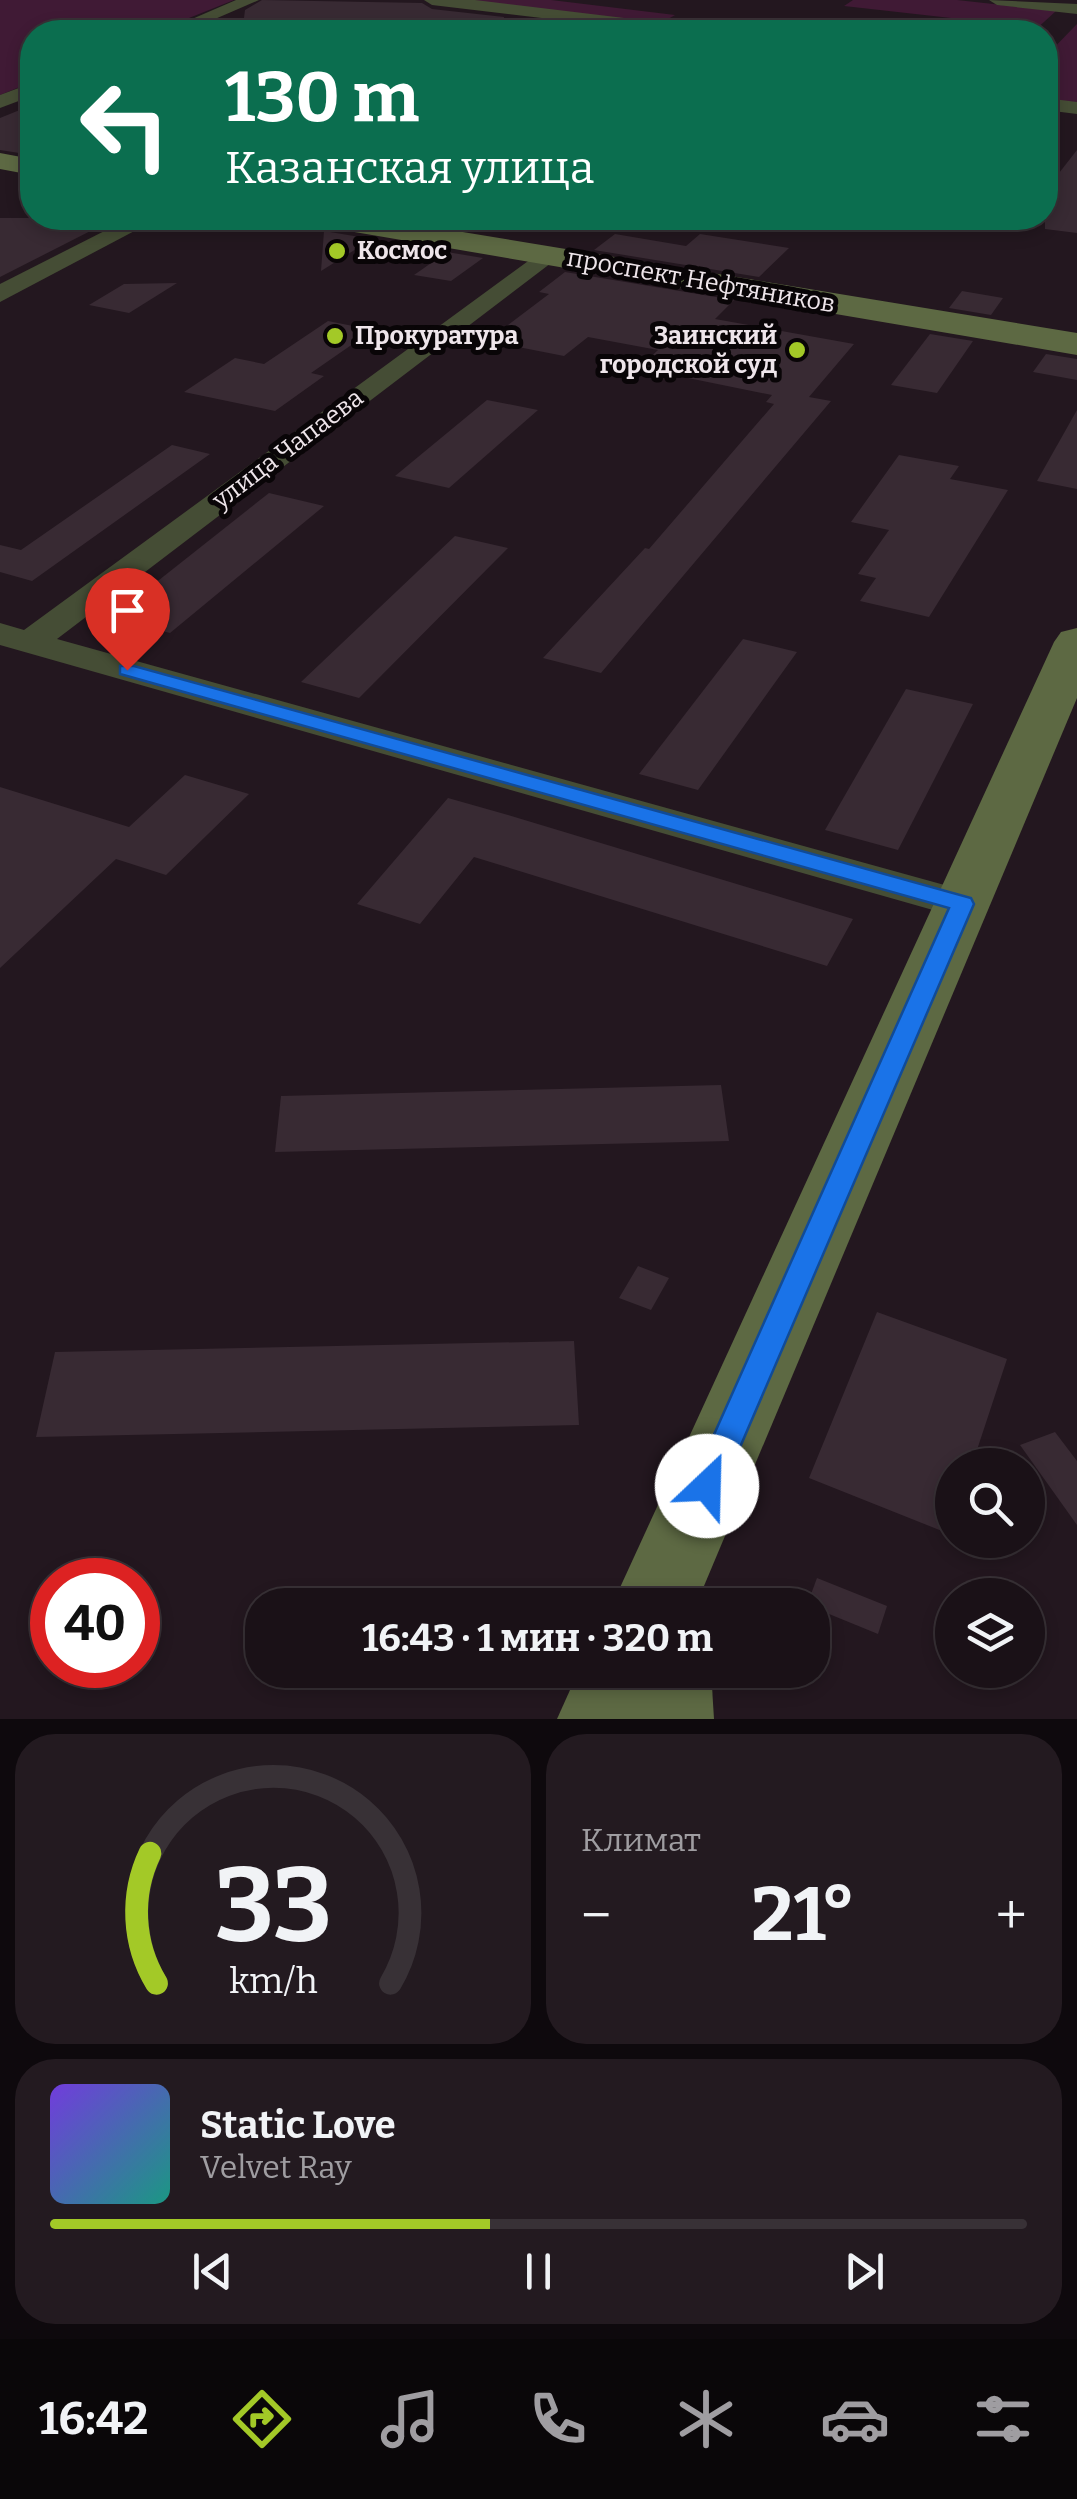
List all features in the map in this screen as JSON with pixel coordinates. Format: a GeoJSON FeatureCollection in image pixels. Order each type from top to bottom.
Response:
{"type":"FeatureCollection","features":[{"type":"Feature","properties":{"kind":"street"},"geometry":{"type":"LineString","coordinates":[[201,20],[251,0]]}},
{"type":"Feature","properties":{"kind":"street"},"geometry":{"type":"LineString","coordinates":[[432,0],[586,20]]}},
{"type":"Feature","properties":{"kind":"street"},"geometry":{"type":"LineString","coordinates":[[996,0],[1077,8]]}},
{"type":"Feature","properties":{"kind":"street"},"geometry":{"type":"LineString","coordinates":[[0,294],[124,230]]}},
{"type":"Feature","properties":{"kind":"street","name":"проспект Нефтяников"},"geometry":{"type":"LineString","coordinates":[[408,230],[1077,344]]}},
{"type":"Feature","properties":{"kind":"street","name":"улица Чапаева"},"geometry":{"type":"LineString","coordinates":[[15,638],[546,255]]}},
{"type":"Feature","properties":{"kind":"street"},"geometry":{"type":"LineString","coordinates":[[15,638],[962,904]]}},
{"type":"Feature","properties":{"kind":"street"},"geometry":{"type":"LineString","coordinates":[[666,1588],[1077,642]]}},
{"type":"Feature","properties":{"kind":"street"},"geometry":{"type":"LineString","coordinates":[[600,1719],[615,1688]]}},
{"type":"Feature","properties":{"kind":"street"},"geometry":{"type":"LineString","coordinates":[[669,1688],[670,1719]]}},
{"type":"Feature","properties":{"kind":"shaded area"},"geometry":{"type":"Polygon","coordinates":[[[0,0],[234,0],[184,20],[20,20],[20,87],[0,95],[0,0]]]}},
{"type":"Feature","properties":{"kind":"shaded area"},"geometry":{"type":"Polygon","coordinates":[[[451,0],[551,0],[675,15],[666,20],[617,20],[451,0]]]}},
{"type":"Feature","properties":{"kind":"shaded area"},"geometry":{"type":"Polygon","coordinates":[[[853,0],[957,0],[1056,11],[1046,20],[949,20],[844,6],[853,0]]]}},
{"type":"Feature","properties":{"kind":"shaded area"},"geometry":{"type":"Polygon","coordinates":[[[1077,24],[1077,103],[1058,101],[1058,44],[1077,24]]]}},
{"type":"Feature","properties":{"kind":"building"},"geometry":{"type":"Polygon","coordinates":[[[262,0],[422,3],[432,9],[504,17],[260,20],[244,18],[245,10],[262,0]]]}},
{"type":"Feature","properties":{"kind":"building"},"geometry":{"type":"Polygon","coordinates":[[[20,110],[20,153],[0,150],[0,118],[20,110]]]}},
{"type":"Feature","properties":{"kind":"building"},"geometry":{"type":"Polygon","coordinates":[[[1077,150],[1077,233],[1053,230],[1058,230],[1058,174],[1077,150]]]}},
{"type":"Feature","properties":{"kind":"building"},"geometry":{"type":"Polygon","coordinates":[[[0,218],[20,218],[20,230],[92,230],[0,277],[0,218]]]}},
{"type":"Feature","properties":{"kind":"building"},"geometry":{"type":"Polygon","coordinates":[[[324,231],[372,239],[321,271],[324,231]]]}},
{"type":"Feature","properties":{"kind":"building"},"geometry":{"type":"Polygon","coordinates":[[[615,234],[686,246],[700,234],[789,248],[759,277],[594,250],[615,234]]]}},
{"type":"Feature","properties":{"kind":"building"},"geometry":{"type":"Polygon","coordinates":[[[447,252],[483,258],[451,281],[414,275],[447,252]]]}},
{"type":"Feature","properties":{"kind":"building"},"geometry":{"type":"Polygon","coordinates":[[[565,272],[734,300],[715,319],[854,344],[809,397],[831,401],[601,673],[543,658],[645,548],[649,549],[774,404],[766,402],[772,395],[639,368],[658,350],[588,337],[564,356],[487,341],[549,294],[539,292],[565,272]]]}},
{"type":"Feature","properties":{"kind":"building"},"geometry":{"type":"Polygon","coordinates":[[[177,283],[129,313],[89,305],[124,284],[177,283]]]}},
{"type":"Feature","properties":{"kind":"building"},"geometry":{"type":"Polygon","coordinates":[[[962,291],[1003,298],[991,315],[949,308],[962,291]]]}},
{"type":"Feature","properties":{"kind":"building"},"geometry":{"type":"Polygon","coordinates":[[[328,321],[373,330],[311,373],[324,376],[275,411],[184,392],[235,358],[264,364],[328,321]]]}},
{"type":"Feature","properties":{"kind":"building"},"geometry":{"type":"Polygon","coordinates":[[[930,334],[973,341],[937,393],[891,385],[930,334]]]}},
{"type":"Feature","properties":{"kind":"building"},"geometry":{"type":"Polygon","coordinates":[[[1046,354],[1077,359],[1077,380],[1033,372],[1046,354]]]}},
{"type":"Feature","properties":{"kind":"building"},"geometry":{"type":"Polygon","coordinates":[[[487,400],[538,410],[449,488],[395,476],[487,400]]]}},
{"type":"Feature","properties":{"kind":"building"},"geometry":{"type":"Polygon","coordinates":[[[1077,410],[1077,489],[1037,481],[1077,410]]]}},
{"type":"Feature","properties":{"kind":"building"},"geometry":{"type":"Polygon","coordinates":[[[172,445],[210,454],[32,581],[0,572],[0,545],[21,550],[172,445]]]}},
{"type":"Feature","properties":{"kind":"building"},"geometry":{"type":"Polygon","coordinates":[[[899,455],[959,466],[950,479],[1008,490],[929,617],[860,601],[876,578],[858,574],[889,530],[851,522],[899,455]]]}},
{"type":"Feature","properties":{"kind":"building"},"geometry":{"type":"Polygon","coordinates":[[[269,493],[324,506],[170,633],[111,618],[269,493]]]}},
{"type":"Feature","properties":{"kind":"building"},"geometry":{"type":"Polygon","coordinates":[[[455,536],[508,548],[359,698],[301,682],[455,536]]]}},
{"type":"Feature","properties":{"kind":"building"},"geometry":{"type":"Polygon","coordinates":[[[743,639],[797,652],[698,790],[639,774],[743,639]]]}},
{"type":"Feature","properties":{"kind":"building"},"geometry":{"type":"Polygon","coordinates":[[[906,689],[973,704],[898,850],[825,830],[906,689]]]}},
{"type":"Feature","properties":{"kind":"building"},"geometry":{"type":"Polygon","coordinates":[[[185,775],[249,794],[166,875],[116,859],[0,968],[0,787],[129,827],[185,775]]]}},
{"type":"Feature","properties":{"kind":"building"},"geometry":{"type":"Polygon","coordinates":[[[448,798],[853,919],[827,966],[474,857],[420,924],[357,904],[448,798]]]}},
{"type":"Feature","properties":{"kind":"building"},"geometry":{"type":"Polygon","coordinates":[[[721,1085],[729,1141],[275,1152],[281,1096],[721,1085]]]}},
{"type":"Feature","properties":{"kind":"building"},"geometry":{"type":"Polygon","coordinates":[[[638,1266],[669,1278],[651,1310],[619,1298],[638,1266]]]}},
{"type":"Feature","properties":{"kind":"building"},"geometry":{"type":"Polygon","coordinates":[[[877,1312],[1007,1359],[978,1448],[935,1448],[935,1528],[809,1478],[877,1312]]]}},
{"type":"Feature","properties":{"kind":"building"},"geometry":{"type":"Polygon","coordinates":[[[574,1341],[579,1425],[36,1437],[55,1352],[574,1341]]]}},
{"type":"Feature","properties":{"kind":"building"},"geometry":{"type":"Polygon","coordinates":[[[1055,1432],[1077,1461],[1077,1525],[1045,1480],[1045,1448],[1020,1445],[1055,1432]]]}},
{"type":"Feature","properties":{"kind":"building"},"geometry":{"type":"Polygon","coordinates":[[[817,1578],[887,1606],[878,1634],[830,1614],[830,1588],[813,1588],[817,1578]]]}},
{"type":"Feature","properties":{"kind":"place","name":"Космос"},"geometry":{"type":"Point","coordinates":[337,251]}},
{"type":"Feature","properties":{"kind":"place","name":"Прокуратура"},"geometry":{"type":"Point","coordinates":[335,336]}},
{"type":"Feature","properties":{"kind":"place","name":"Заинский городской суд"},"geometry":{"type":"Point","coordinates":[797,350]}},
{"type":"Feature","properties":{"kind":"route"},"geometry":{"type":"LineString","coordinates":[[127,670],[962,904],[707,1486]]}}]}
